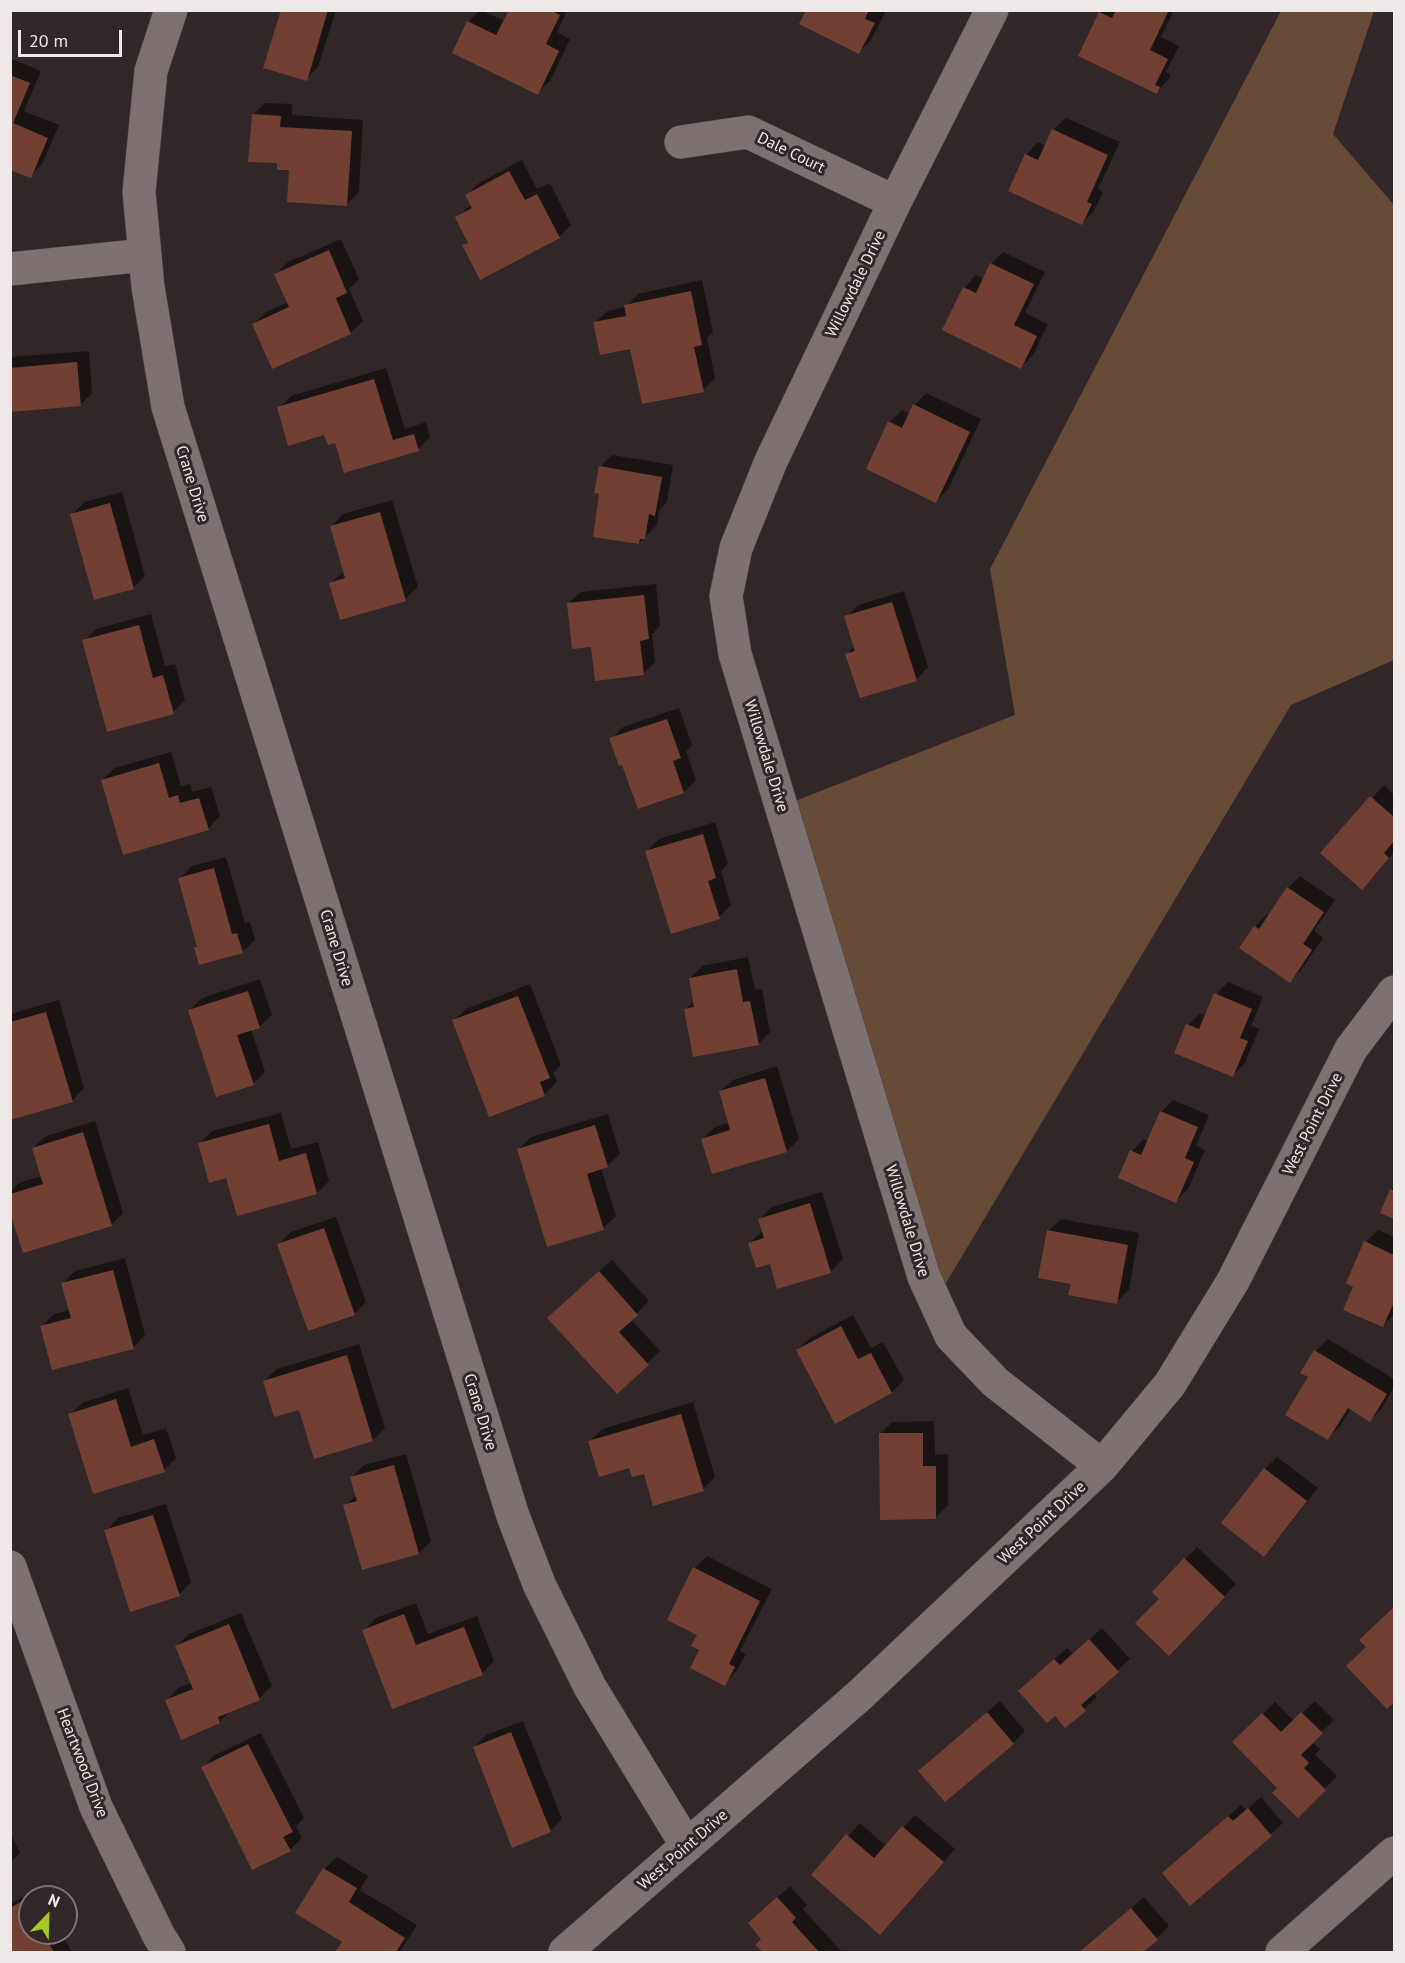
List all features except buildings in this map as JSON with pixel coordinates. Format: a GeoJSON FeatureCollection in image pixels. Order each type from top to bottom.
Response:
{"type":"FeatureCollection","features":[{"type":"Feature","properties":{"kind":"street","name":"Crane Drive"},"geometry":{"type":"LineString","coordinates":[[171,10],[151,71],[139,192],[145,255],[168,407],[513,1516],[539,1584],[590,1687],[687,1846]]}},
{"type":"Feature","properties":{"kind":"street","name":"Willowdale Drive"},"geometry":{"type":"LineString","coordinates":[[992,10],[895,202],[771,461],[736,548],[726,596],[735,654],[924,1277],[951,1336],[958,1344],[995,1382],[1102,1466]]}},
{"type":"Feature","properties":{"kind":"street","name":"Dale Court"},"geometry":{"type":"LineString","coordinates":[[681,142],[748,132],[895,202]]}},
{"type":"Feature","properties":{"kind":"street"},"geometry":{"type":"LineString","coordinates":[[10,269],[145,255]]}},
{"type":"Feature","properties":{"kind":"street","name":"West Point Drive"},"geometry":{"type":"LineString","coordinates":[[565,1953],[860,1695],[1102,1466],[1176,1375],[1233,1281],[1351,1049],[1395,992]]}},
{"type":"Feature","properties":{"kind":"street","name":"Heartwood Drive"},"geometry":{"type":"LineString","coordinates":[[10,1567],[96,1807],[169,1953]]}},
{"type":"Feature","properties":{"kind":"street"},"geometry":{"type":"LineString","coordinates":[[1282,1953],[1395,1852]]}},
{"type":"Feature","properties":{"kind":"shaded area"},"geometry":{"type":"Polygon","coordinates":[[[1281,11],[1374,11],[1333,134],[1394,205],[1394,660],[1291,705],[934,1303],[795,801],[1015,715],[990,569],[1281,11]]]}}]}
